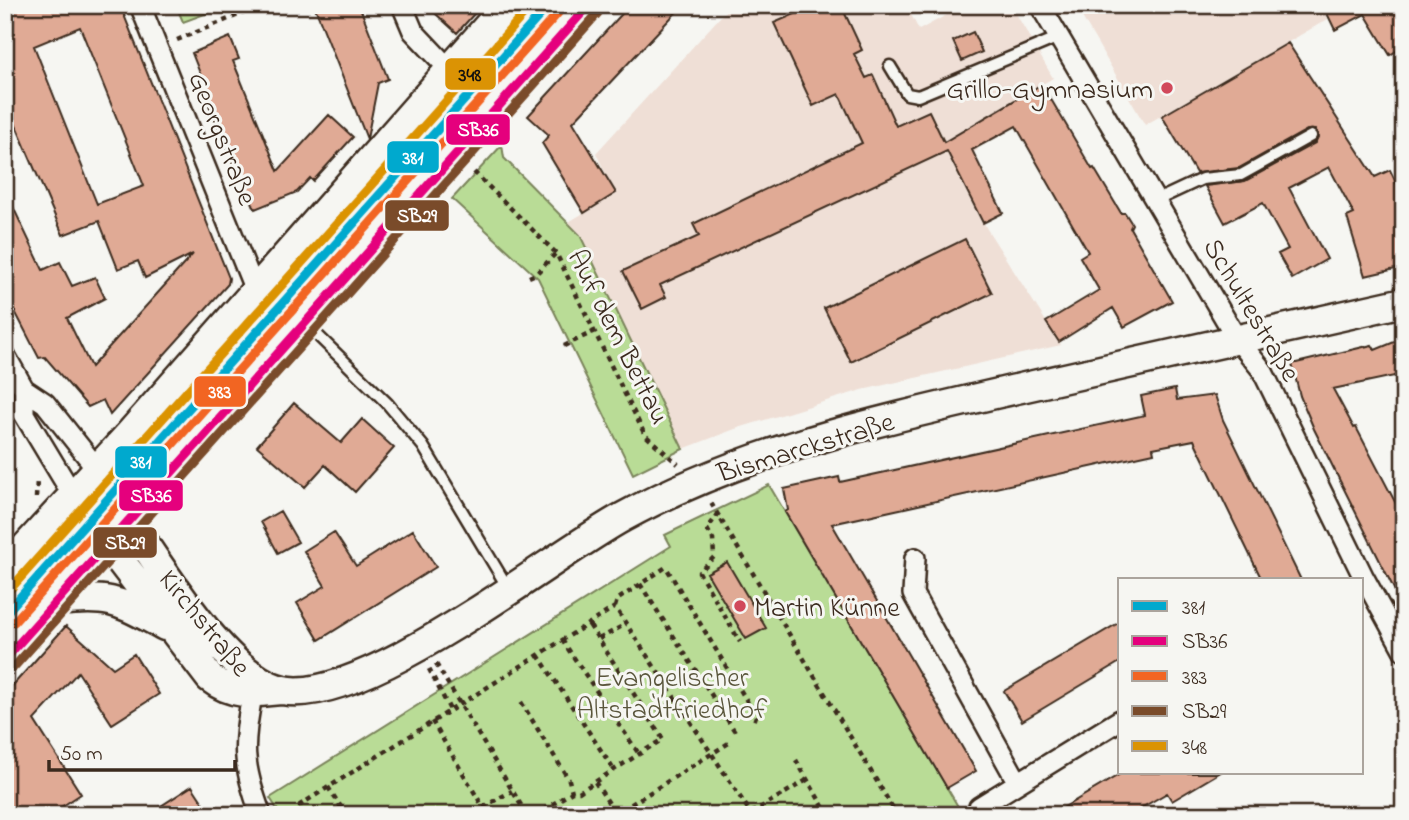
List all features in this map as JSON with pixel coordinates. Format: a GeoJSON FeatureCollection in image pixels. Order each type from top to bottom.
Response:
{"type":"FeatureCollection","features":[{"type":"Feature","properties":{"kind":"main road"},"geometry":{"type":"LineString","coordinates":[[5,572],[82,508],[106,482],[256,293],[449,69],[508,5]]}},
{"type":"Feature","properties":{"kind":"main road"},"geometry":{"type":"LineString","coordinates":[[5,659],[130,523],[589,5]]}},
{"type":"Feature","properties":{"kind":"street","name":"Georgstraße"},"geometry":{"type":"LineString","coordinates":[[140,5],[256,293]]}},
{"type":"Feature","properties":{"kind":"street"},"geometry":{"type":"LineString","coordinates":[[402,5],[413,31],[449,69]]}},
{"type":"Feature","properties":{"kind":"street","name":"Schultestraße"},"geometry":{"type":"LineString","coordinates":[[1040,5],[1237,340],[1262,370],[1359,578]]}},
{"type":"Feature","properties":{"kind":"street","name":"Bismarckstraße"},"geometry":{"type":"LineString","coordinates":[[244,686],[322,690],[430,653],[509,590],[621,518],[693,481],[746,460],[909,414],[1404,302]]}},
{"type":"Feature","properties":{"kind":"street","name":"Kirchstraße"},"geometry":{"type":"LineString","coordinates":[[5,355],[24,389],[45,402],[106,482],[130,523],[244,686],[246,775],[261,815]]}},
{"type":"Feature","properties":{"kind":"street","name":"Kirchstraße"},"geometry":{"type":"LineString","coordinates":[[24,389],[24,414],[82,508],[171,630],[210,678],[244,686]]}},
{"type":"Feature","properties":{"kind":"street"},"geometry":{"type":"LineString","coordinates":[[915,558],[913,594],[1017,781]]}},
{"type":"Feature","properties":{"kind":"street","name":"Schultestraße"},"geometry":{"type":"LineString","coordinates":[[1364,586],[1404,651]]}},
{"type":"Feature","properties":{"kind":"street","name":"Kirchstraße"},"geometry":{"type":"LineString","coordinates":[[59,601],[92,597],[116,600],[171,630]]}},
{"type":"Feature","properties":{"kind":"street","name":"Kirchstraße"},"geometry":{"type":"LineString","coordinates":[[244,686],[244,743]]}},
{"type":"Feature","properties":{"kind":"street"},"geometry":{"type":"LineString","coordinates":[[979,807],[1017,781],[1118,721]]}},
{"type":"Feature","properties":{"kind":"lane"},"geometry":{"type":"LineString","coordinates":[[106,482],[549,5]]}},
{"type":"Feature","properties":{"kind":"lane"},"geometry":{"type":"LineString","coordinates":[[890,66],[907,94],[918,96],[1059,37]]}},
{"type":"Feature","properties":{"kind":"lane"},"geometry":{"type":"LineString","coordinates":[[1155,201],[1202,179],[1241,175],[1311,136]]}},
{"type":"Feature","properties":{"kind":"lane"},"geometry":{"type":"LineString","coordinates":[[306,324],[387,403],[423,446],[509,590]]}},
{"type":"Feature","properties":{"kind":"lane"},"geometry":{"type":"LineString","coordinates":[[5,614],[82,508]]}},
{"type":"Feature","properties":{"kind":"path"},"geometry":{"type":"LineString","coordinates":[[158,48],[263,5]]}},
{"type":"Feature","properties":{"kind":"path","name":"Auf dem Bettau"},"geometry":{"type":"LineString","coordinates":[[455,154],[556,253],[645,435],[693,481],[719,513],[897,815]]}},
{"type":"Feature","properties":{"kind":"path"},"geometry":{"type":"LineString","coordinates":[[529,277],[536,274],[556,253]]}},
{"type":"Feature","properties":{"kind":"path"},"geometry":{"type":"LineString","coordinates":[[564,346],[596,331]]}},
{"type":"Feature","properties":{"kind":"path"},"geometry":{"type":"LineString","coordinates":[[719,513],[708,529],[713,539],[714,556],[699,572],[740,642]]}},
{"type":"Feature","properties":{"kind":"path"},"geometry":{"type":"LineString","coordinates":[[306,815],[300,804],[615,607],[617,600],[666,567],[756,716],[754,722]]}},
{"type":"Feature","properties":{"kind":"path"},"geometry":{"type":"LineString","coordinates":[[640,584],[736,733]]}},
{"type":"Feature","properties":{"kind":"path"},"geometry":{"type":"LineString","coordinates":[[615,607],[751,814],[807,780]]}},
{"type":"Feature","properties":{"kind":"path"},"geometry":{"type":"LineString","coordinates":[[535,815],[572,792],[579,792],[663,739],[588,624]]}},
{"type":"Feature","properties":{"kind":"path"},"geometry":{"type":"LineString","coordinates":[[599,639],[626,624]]}},
{"type":"Feature","properties":{"kind":"path"},"geometry":{"type":"LineString","coordinates":[[562,640],[639,754]]}},
{"type":"Feature","properties":{"kind":"path"},"geometry":{"type":"LineString","coordinates":[[430,653],[527,815]]}},
{"type":"Feature","properties":{"kind":"path"},"geometry":{"type":"LineString","coordinates":[[430,653],[427,670],[450,710]]}},
{"type":"Feature","properties":{"kind":"path"},"geometry":{"type":"LineString","coordinates":[[538,655],[614,770]]}},
{"type":"Feature","properties":{"kind":"path"},"geometry":{"type":"LineString","coordinates":[[649,717],[677,699]]}},
{"type":"Feature","properties":{"kind":"path"},"geometry":{"type":"LineString","coordinates":[[521,702],[569,779],[572,792]]}},
{"type":"Feature","properties":{"kind":"path"},"geometry":{"type":"LineString","coordinates":[[432,721],[487,815]]}},
{"type":"Feature","properties":{"kind":"path"},"geometry":{"type":"LineString","coordinates":[[595,782],[615,814],[732,741]]}},
{"type":"Feature","properties":{"kind":"path"},"geometry":{"type":"LineString","coordinates":[[796,760],[828,815]]}},
{"type":"Feature","properties":{"kind":"path"},"geometry":{"type":"LineString","coordinates":[[328,788],[345,815]]}},
{"type":"Feature","properties":{"kind":"path"},"geometry":{"type":"LineString","coordinates":[[483,807],[512,790]]}},
{"type":"Feature","properties":{"kind":"shaded area"},"geometry":{"type":"Polygon","coordinates":[[[731,5],[906,5],[919,30],[965,5],[1011,5],[1053,78],[968,128],[978,150],[953,164],[987,229],[1061,345],[862,390],[735,429],[683,449],[580,236],[567,223],[615,194],[596,153],[731,5]]]}},
{"type":"Feature","properties":{"kind":"shaded area","name":"Grillo-Gymnasium"},"geometry":{"type":"Polygon","coordinates":[[[1075,5],[1321,5],[1328,19],[1145,125],[1075,5]]]}},
{"type":"Feature","properties":{"kind":"green space"},"geometry":{"type":"Polygon","coordinates":[[[176,5],[229,5],[183,22],[176,5]]]}},
{"type":"Feature","properties":{"kind":"green space"},"geometry":{"type":"Polygon","coordinates":[[[502,145],[504,158],[580,235],[683,449],[633,474],[538,278],[452,199],[502,145]]]}},
{"type":"Feature","properties":{"kind":"green space","name":"Evangelischer Altstadtfriedhof"},"geometry":{"type":"Polygon","coordinates":[[[769,485],[963,815],[281,815],[270,798],[671,546],[665,535],[769,485]]]}},
{"type":"Feature","properties":{"kind":"building"},"geometry":{"type":"Polygon","coordinates":[[[5,5],[120,5],[229,278],[228,284],[110,415],[103,400],[88,407],[45,357],[39,358],[5,292],[5,190],[43,270],[60,262],[72,286],[95,277],[105,298],[67,318],[91,367],[193,254],[145,278],[138,261],[118,269],[99,221],[63,235],[5,100],[5,5]],[[80,27],[34,46],[97,204],[144,186],[80,27]]]}},
{"type":"Feature","properties":{"kind":"building"},"geometry":{"type":"Polygon","coordinates":[[[314,5],[359,5],[388,79],[378,83],[367,139],[314,5]]]}},
{"type":"Feature","properties":{"kind":"building"},"geometry":{"type":"Polygon","coordinates":[[[426,5],[482,5],[457,33],[426,5]]]}},
{"type":"Feature","properties":{"kind":"building"},"geometry":{"type":"Polygon","coordinates":[[[630,5],[683,5],[573,122],[616,193],[584,213],[542,143],[549,135],[528,116],[630,5]]]}},
{"type":"Feature","properties":{"kind":"building"},"geometry":{"type":"Polygon","coordinates":[[[799,5],[841,5],[862,50],[854,54],[866,78],[873,75],[896,126],[929,111],[944,142],[1042,84],[1092,169],[1094,168],[1121,213],[1125,213],[1132,224],[1130,228],[1172,301],[1124,327],[1113,308],[1059,342],[1046,322],[1099,290],[1080,257],[1088,252],[1016,126],[972,150],[1003,213],[983,223],[947,151],[660,285],[666,297],[642,309],[623,271],[699,236],[693,224],[862,143],[839,94],[813,106],[774,23],[802,11],[799,5]]]}},
{"type":"Feature","properties":{"kind":"building"},"geometry":{"type":"Polygon","coordinates":[[[1323,5],[1404,5],[1404,46],[1390,55],[1365,14],[1335,30],[1323,5]]]}},
{"type":"Feature","properties":{"kind":"building"},"geometry":{"type":"Polygon","coordinates":[[[973,32],[982,52],[962,61],[953,41],[973,32]]]}},
{"type":"Feature","properties":{"kind":"building"},"geometry":{"type":"Polygon","coordinates":[[[230,37],[239,59],[233,61],[278,171],[329,115],[353,137],[313,181],[310,178],[297,192],[255,209],[238,168],[235,169],[200,83],[203,81],[192,53],[230,37]]]}},
{"type":"Feature","properties":{"kind":"building"},"geometry":{"type":"Polygon","coordinates":[[[1288,43],[1375,177],[1390,170],[1404,199],[1404,267],[1365,276],[1347,217],[1354,214],[1329,167],[1289,188],[1327,259],[1292,279],[1278,254],[1288,249],[1263,203],[1225,223],[1205,186],[1245,181],[1315,143],[1318,137],[1315,130],[1307,130],[1239,168],[1196,173],[1162,116],[1288,43]]]}},
{"type":"Feature","properties":{"kind":"building"},"geometry":{"type":"Polygon","coordinates":[[[965,239],[992,293],[851,362],[824,308],[965,239]]]}},
{"type":"Feature","properties":{"kind":"building"},"geometry":{"type":"Polygon","coordinates":[[[1404,338],[1404,374],[1333,389],[1404,519],[1404,609],[1314,429],[1300,396],[1292,364],[1372,345],[1375,350],[1404,338]]]}},
{"type":"Feature","properties":{"kind":"building"},"geometry":{"type":"Polygon","coordinates":[[[1175,389],[1177,400],[1215,395],[1223,420],[1300,578],[1261,578],[1194,440],[1153,448],[1154,453],[832,524],[976,771],[947,788],[785,512],[788,510],[784,489],[839,477],[840,482],[1145,415],[1141,396],[1175,389]]]}},
{"type":"Feature","properties":{"kind":"building"},"geometry":{"type":"Polygon","coordinates":[[[294,403],[341,443],[362,419],[394,448],[355,492],[325,465],[305,487],[257,446],[294,403]]]}},
{"type":"Feature","properties":{"kind":"building"},"geometry":{"type":"Polygon","coordinates":[[[280,511],[298,542],[278,553],[261,522],[280,511]]]}},
{"type":"Feature","properties":{"kind":"building"},"geometry":{"type":"Polygon","coordinates":[[[413,530],[436,567],[319,640],[297,603],[325,586],[304,551],[334,532],[356,566],[413,530]]]}},
{"type":"Feature","properties":{"kind":"building","name":"Martin Künne"},"geometry":{"type":"Polygon","coordinates":[[[727,562],[766,628],[746,639],[707,573],[727,562]]]}},
{"type":"Feature","properties":{"kind":"building"},"geometry":{"type":"Polygon","coordinates":[[[1118,623],[1118,663],[1022,721],[1004,691],[1118,623]]]}},
{"type":"Feature","properties":{"kind":"building"},"geometry":{"type":"Polygon","coordinates":[[[66,626],[113,668],[134,654],[159,694],[112,724],[78,672],[34,720],[81,794],[49,815],[5,815],[5,694],[66,626]]]}},
{"type":"Feature","properties":{"kind":"building"},"geometry":{"type":"Polygon","coordinates":[[[1120,774],[1217,774],[1172,801],[1167,793],[1129,815],[1051,815],[1120,774]]]}},
{"type":"Feature","properties":{"kind":"building"},"geometry":{"type":"Polygon","coordinates":[[[192,786],[211,815],[147,815],[192,786]]]}},
{"type":"Feature","properties":{"kind":"transit line","name":"348"},"geometry":{"type":"LineString","coordinates":[[5,595],[532,5]]}},
{"type":"Feature","properties":{"kind":"transit line","name":"381"},"geometry":{"type":"LineString","coordinates":[[5,614],[549,5]]}},
{"type":"Feature","properties":{"kind":"transit line","name":"SB36"},"geometry":{"type":"LineString","coordinates":[[5,659],[589,5]]}},
{"type":"Feature","properties":{"kind":"transit line","name":"383"},"geometry":{"type":"LineString","coordinates":[[14,622],[558,13]]}},
{"type":"Feature","properties":{"kind":"transit line","name":"SB29"},"geometry":{"type":"LineString","coordinates":[[14,667],[598,13]]}},
{"type":"Feature","properties":{"kind":"place","name":"Grillo-Gymnasium"},"geometry":{"type":"Point","coordinates":[1167,88]}},
{"type":"Feature","properties":{"kind":"place","name":"Martin Künne"},"geometry":{"type":"Point","coordinates":[740,606]}}]}
